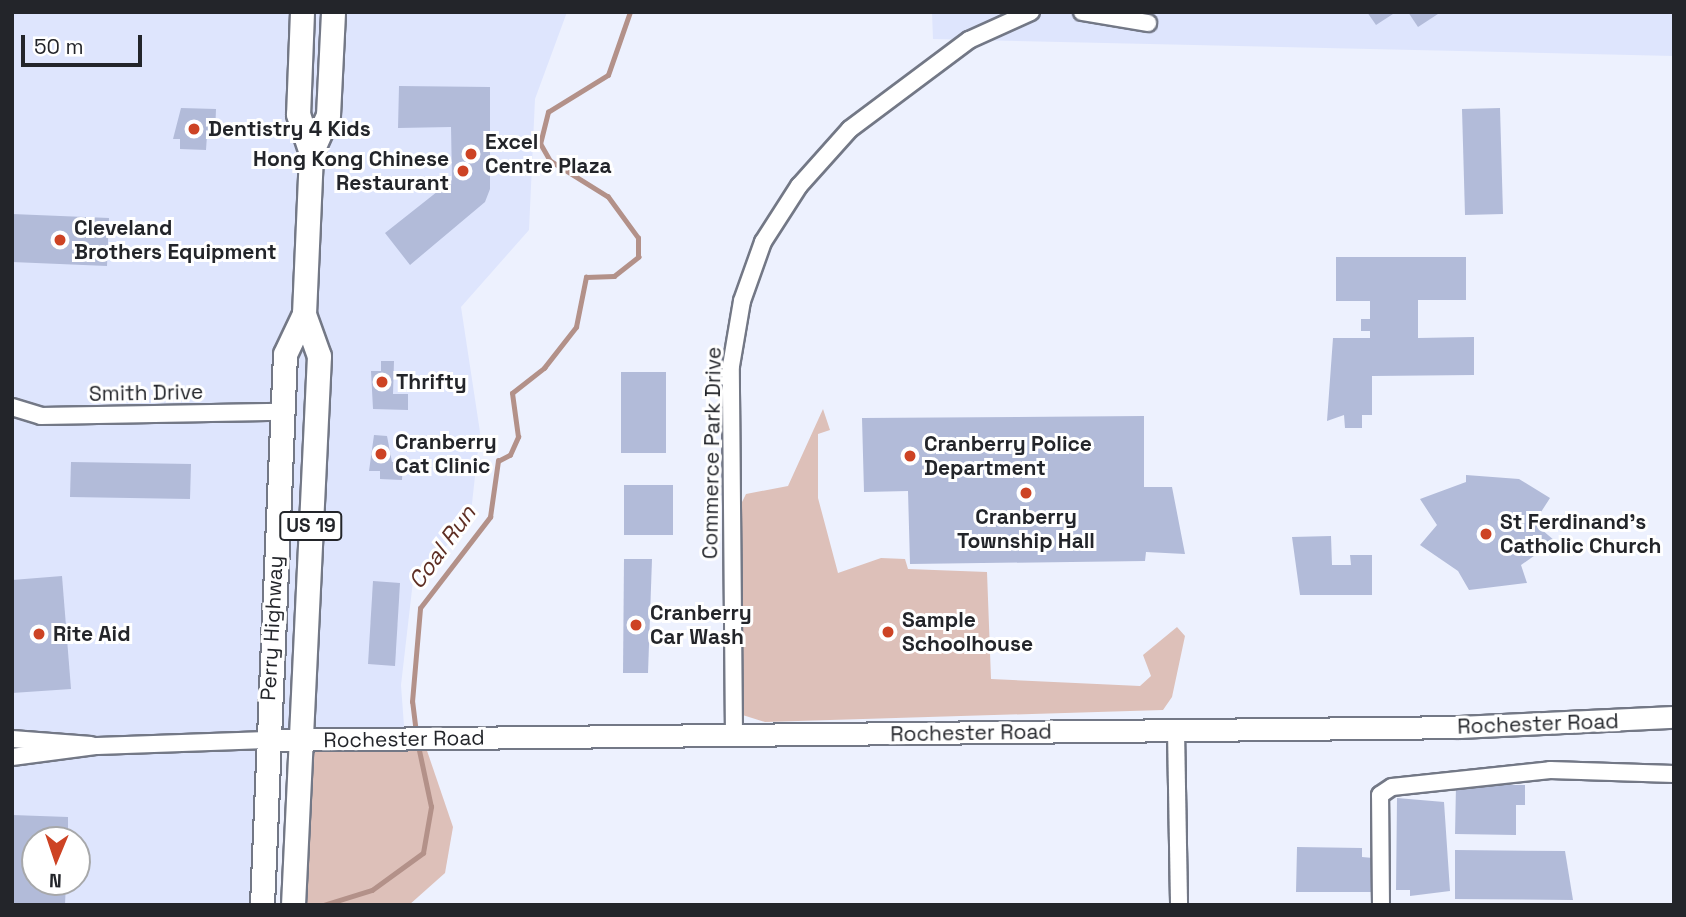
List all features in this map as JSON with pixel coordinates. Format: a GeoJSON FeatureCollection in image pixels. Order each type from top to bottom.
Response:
{"type":"FeatureCollection","features":[{"type":"Feature","properties":{"kind":"main road","name":"Perry Highway"},"geometry":{"type":"LineString","coordinates":[[302,12],[298,114],[311,153]]}},
{"type":"Feature","properties":{"kind":"main road","name":"Perry Highway"},"geometry":{"type":"LineString","coordinates":[[262,905],[285,354],[303,314],[311,153],[328,115],[332,12]]}},
{"type":"Feature","properties":{"kind":"main road","name":"Perry Highway"},"geometry":{"type":"LineString","coordinates":[[293,904],[319,356],[303,314]]}},
{"type":"Feature","properties":{"kind":"street","name":"Commerce Park Drive"},"geometry":{"type":"LineString","coordinates":[[734,735],[731,366],[760,252],[799,186],[850,129],[969,40],[1031,12]]}},
{"type":"Feature","properties":{"kind":"street"},"geometry":{"type":"LineString","coordinates":[[1082,12],[1148,23]]}},
{"type":"Feature","properties":{"kind":"street","name":"Smith Drive"},"geometry":{"type":"LineString","coordinates":[[12,407],[41,416],[282,412]]}},
{"type":"Feature","properties":{"kind":"street","name":"Rochester Road"},"geometry":{"type":"LineString","coordinates":[[267,740],[1176,730],[1674,718]]}},
{"type":"Feature","properties":{"kind":"street"},"geometry":{"type":"LineString","coordinates":[[1176,730],[1179,905]]}},
{"type":"Feature","properties":{"kind":"street"},"geometry":{"type":"LineString","coordinates":[[12,739],[97,746]]}},
{"type":"Feature","properties":{"kind":"street"},"geometry":{"type":"LineString","coordinates":[[12,757],[97,746],[267,740]]}},
{"type":"Feature","properties":{"kind":"street"},"geometry":{"type":"LineString","coordinates":[[1381,905],[1380,795],[1392,788],[1550,770],[1674,774]]}},
{"type":"Feature","properties":{"kind":"shaded area"},"geometry":{"type":"Polygon","coordinates":[[[12,12],[567,12],[535,99],[529,230],[461,307],[480,432],[470,521],[413,581],[401,685],[405,739],[267,740],[262,905],[12,905],[12,12]]]}},
{"type":"Feature","properties":{"kind":"shaded area"},"geometry":{"type":"Polygon","coordinates":[[[932,12],[1674,12],[1674,56],[933,39],[932,12]]]}},
{"type":"Feature","properties":{"kind":"shaded area"},"geometry":{"type":"Polygon","coordinates":[[[823,409],[830,430],[818,434],[818,498],[838,573],[881,558],[905,559],[908,569],[987,572],[991,679],[1140,686],[1151,676],[1143,655],[1177,627],[1185,636],[1172,697],[1163,710],[765,722],[733,712],[739,508],[746,494],[788,486],[823,409]]]}},
{"type":"Feature","properties":{"kind":"shaded area"},"geometry":{"type":"Polygon","coordinates":[[[423,739],[453,827],[445,873],[409,905],[293,905],[301,740],[423,739]]]}},
{"type":"Feature","properties":{"kind":"building"},"geometry":{"type":"Polygon","coordinates":[[[1367,12],[1396,12],[1376,25],[1367,12]]]}},
{"type":"Feature","properties":{"kind":"building"},"geometry":{"type":"Polygon","coordinates":[[[1408,12],[1441,12],[1418,27],[1408,12]]]}},
{"type":"Feature","properties":{"kind":"building","name":"Excel Centre Plaza"},"geometry":{"type":"Polygon","coordinates":[[[399,86],[490,87],[490,189],[485,202],[410,265],[385,233],[452,180],[451,127],[398,128],[399,86]]]}},
{"type":"Feature","properties":{"kind":"building","name":"Dentistry 4 Kids"},"geometry":{"type":"Polygon","coordinates":[[[181,108],[216,109],[215,135],[207,135],[206,150],[180,149],[180,139],[173,139],[181,108]]]}},
{"type":"Feature","properties":{"kind":"building"},"geometry":{"type":"Polygon","coordinates":[[[1500,108],[1503,214],[1465,215],[1462,109],[1500,108]]]}},
{"type":"Feature","properties":{"kind":"building","name":"Cleveland Brothers Equipment"},"geometry":{"type":"Polygon","coordinates":[[[12,214],[109,218],[107,266],[12,262],[12,214]]]}},
{"type":"Feature","properties":{"kind":"building"},"geometry":{"type":"Polygon","coordinates":[[[1336,257],[1466,257],[1466,300],[1418,300],[1418,338],[1474,337],[1474,375],[1372,376],[1372,415],[1362,415],[1362,428],[1345,428],[1344,415],[1327,421],[1333,338],[1370,338],[1370,331],[1361,331],[1361,319],[1370,319],[1370,301],[1336,301],[1336,257]]]}},
{"type":"Feature","properties":{"kind":"building","name":"Thrifty"},"geometry":{"type":"Polygon","coordinates":[[[381,361],[394,361],[393,394],[408,394],[408,410],[373,409],[371,371],[381,371],[381,361]]]}},
{"type":"Feature","properties":{"kind":"building"},"geometry":{"type":"Polygon","coordinates":[[[621,372],[666,372],[666,453],[621,453],[621,372]]]}},
{"type":"Feature","properties":{"kind":"building"},"geometry":{"type":"Polygon","coordinates":[[[1144,416],[1144,487],[1172,487],[1185,554],[1146,552],[1145,561],[910,564],[908,491],[864,492],[862,418],[1144,416]]]}},
{"type":"Feature","properties":{"kind":"building","name":"Cranberry Cat Clinic"},"geometry":{"type":"Polygon","coordinates":[[[374,435],[387,436],[392,462],[403,462],[402,480],[380,479],[380,471],[369,471],[374,435]]]}},
{"type":"Feature","properties":{"kind":"building"},"geometry":{"type":"Polygon","coordinates":[[[71,462],[191,464],[190,499],[70,497],[71,462]]]}},
{"type":"Feature","properties":{"kind":"building"},"geometry":{"type":"Polygon","coordinates":[[[1466,475],[1519,479],[1550,498],[1534,523],[1555,541],[1521,565],[1527,583],[1469,590],[1458,571],[1420,545],[1437,525],[1420,499],[1466,482],[1466,475]]]}},
{"type":"Feature","properties":{"kind":"building"},"geometry":{"type":"Polygon","coordinates":[[[624,485],[673,485],[673,535],[624,535],[624,485]]]}},
{"type":"Feature","properties":{"kind":"building"},"geometry":{"type":"Polygon","coordinates":[[[1331,536],[1332,565],[1351,565],[1350,555],[1372,555],[1372,595],[1300,595],[1292,537],[1331,536]]]}},
{"type":"Feature","properties":{"kind":"building","name":"Cranberry Car Wash"},"geometry":{"type":"Polygon","coordinates":[[[624,559],[652,559],[648,673],[623,673],[624,559]]]}},
{"type":"Feature","properties":{"kind":"building","name":"Rite Aid"},"geometry":{"type":"Polygon","coordinates":[[[62,576],[71,689],[12,693],[12,580],[62,576]]]}},
{"type":"Feature","properties":{"kind":"building"},"geometry":{"type":"Polygon","coordinates":[[[373,581],[400,583],[395,666],[368,664],[373,581]]]}},
{"type":"Feature","properties":{"kind":"building"},"geometry":{"type":"Polygon","coordinates":[[[1456,785],[1525,785],[1525,805],[1516,805],[1516,835],[1455,834],[1456,785]]]}},
{"type":"Feature","properties":{"kind":"building"},"geometry":{"type":"Polygon","coordinates":[[[1397,798],[1444,802],[1450,891],[1410,896],[1410,890],[1396,890],[1397,798]]]}},
{"type":"Feature","properties":{"kind":"building"},"geometry":{"type":"Polygon","coordinates":[[[12,815],[68,817],[68,826],[21,826],[21,896],[65,896],[65,905],[12,905],[12,815]]]}},
{"type":"Feature","properties":{"kind":"building"},"geometry":{"type":"Polygon","coordinates":[[[1297,847],[1362,848],[1362,857],[1373,858],[1372,892],[1296,892],[1297,847]]]}},
{"type":"Feature","properties":{"kind":"building"},"geometry":{"type":"Polygon","coordinates":[[[1455,850],[1565,851],[1573,900],[1455,899],[1455,850]]]}},
{"type":"Feature","properties":{"kind":"waterway","name":"Coal Run"},"geometry":{"type":"LineString","coordinates":[[416,733],[412,702],[420,608],[490,517],[498,461],[510,455],[518,437],[512,393],[544,368],[576,327],[586,277],[614,276],[638,257],[638,238],[608,197],[550,161],[540,144],[548,112],[608,75],[630,12]]}},
{"type":"Feature","properties":{"kind":"waterway","name":"Coal Run"},"geometry":{"type":"LineString","coordinates":[[324,905],[372,890],[423,853],[431,807],[418,746]]}},
{"type":"Feature","properties":{"kind":"place","name":"Dentistry 4 Kids"},"geometry":{"type":"Point","coordinates":[194,129]}},
{"type":"Feature","properties":{"kind":"place","name":"Excel Centre Plaza"},"geometry":{"type":"Point","coordinates":[471,154]}},
{"type":"Feature","properties":{"kind":"place","name":"Hong Kong Chinese Restaurant"},"geometry":{"type":"Point","coordinates":[463,171]}},
{"type":"Feature","properties":{"kind":"place","name":"Cleveland Brothers Equipment"},"geometry":{"type":"Point","coordinates":[60,240]}},
{"type":"Feature","properties":{"kind":"place","name":"Thrifty"},"geometry":{"type":"Point","coordinates":[382,382]}},
{"type":"Feature","properties":{"kind":"place","name":"Cranberry Cat Clinic"},"geometry":{"type":"Point","coordinates":[381,454]}},
{"type":"Feature","properties":{"kind":"place","name":"Cranberry Police Department"},"geometry":{"type":"Point","coordinates":[910,456]}},
{"type":"Feature","properties":{"kind":"place","name":"Cranberry Township Hall"},"geometry":{"type":"Point","coordinates":[1026,493]}},
{"type":"Feature","properties":{"kind":"place","name":"St Ferdinand's Catholic Church"},"geometry":{"type":"Point","coordinates":[1486,534]}},
{"type":"Feature","properties":{"kind":"place","name":"Cranberry Car Wash"},"geometry":{"type":"Point","coordinates":[636,625]}},
{"type":"Feature","properties":{"kind":"place","name":"Sample Schoolhouse"},"geometry":{"type":"Point","coordinates":[888,632]}},
{"type":"Feature","properties":{"kind":"place","name":"Rite Aid"},"geometry":{"type":"Point","coordinates":[39,634]}}]}
